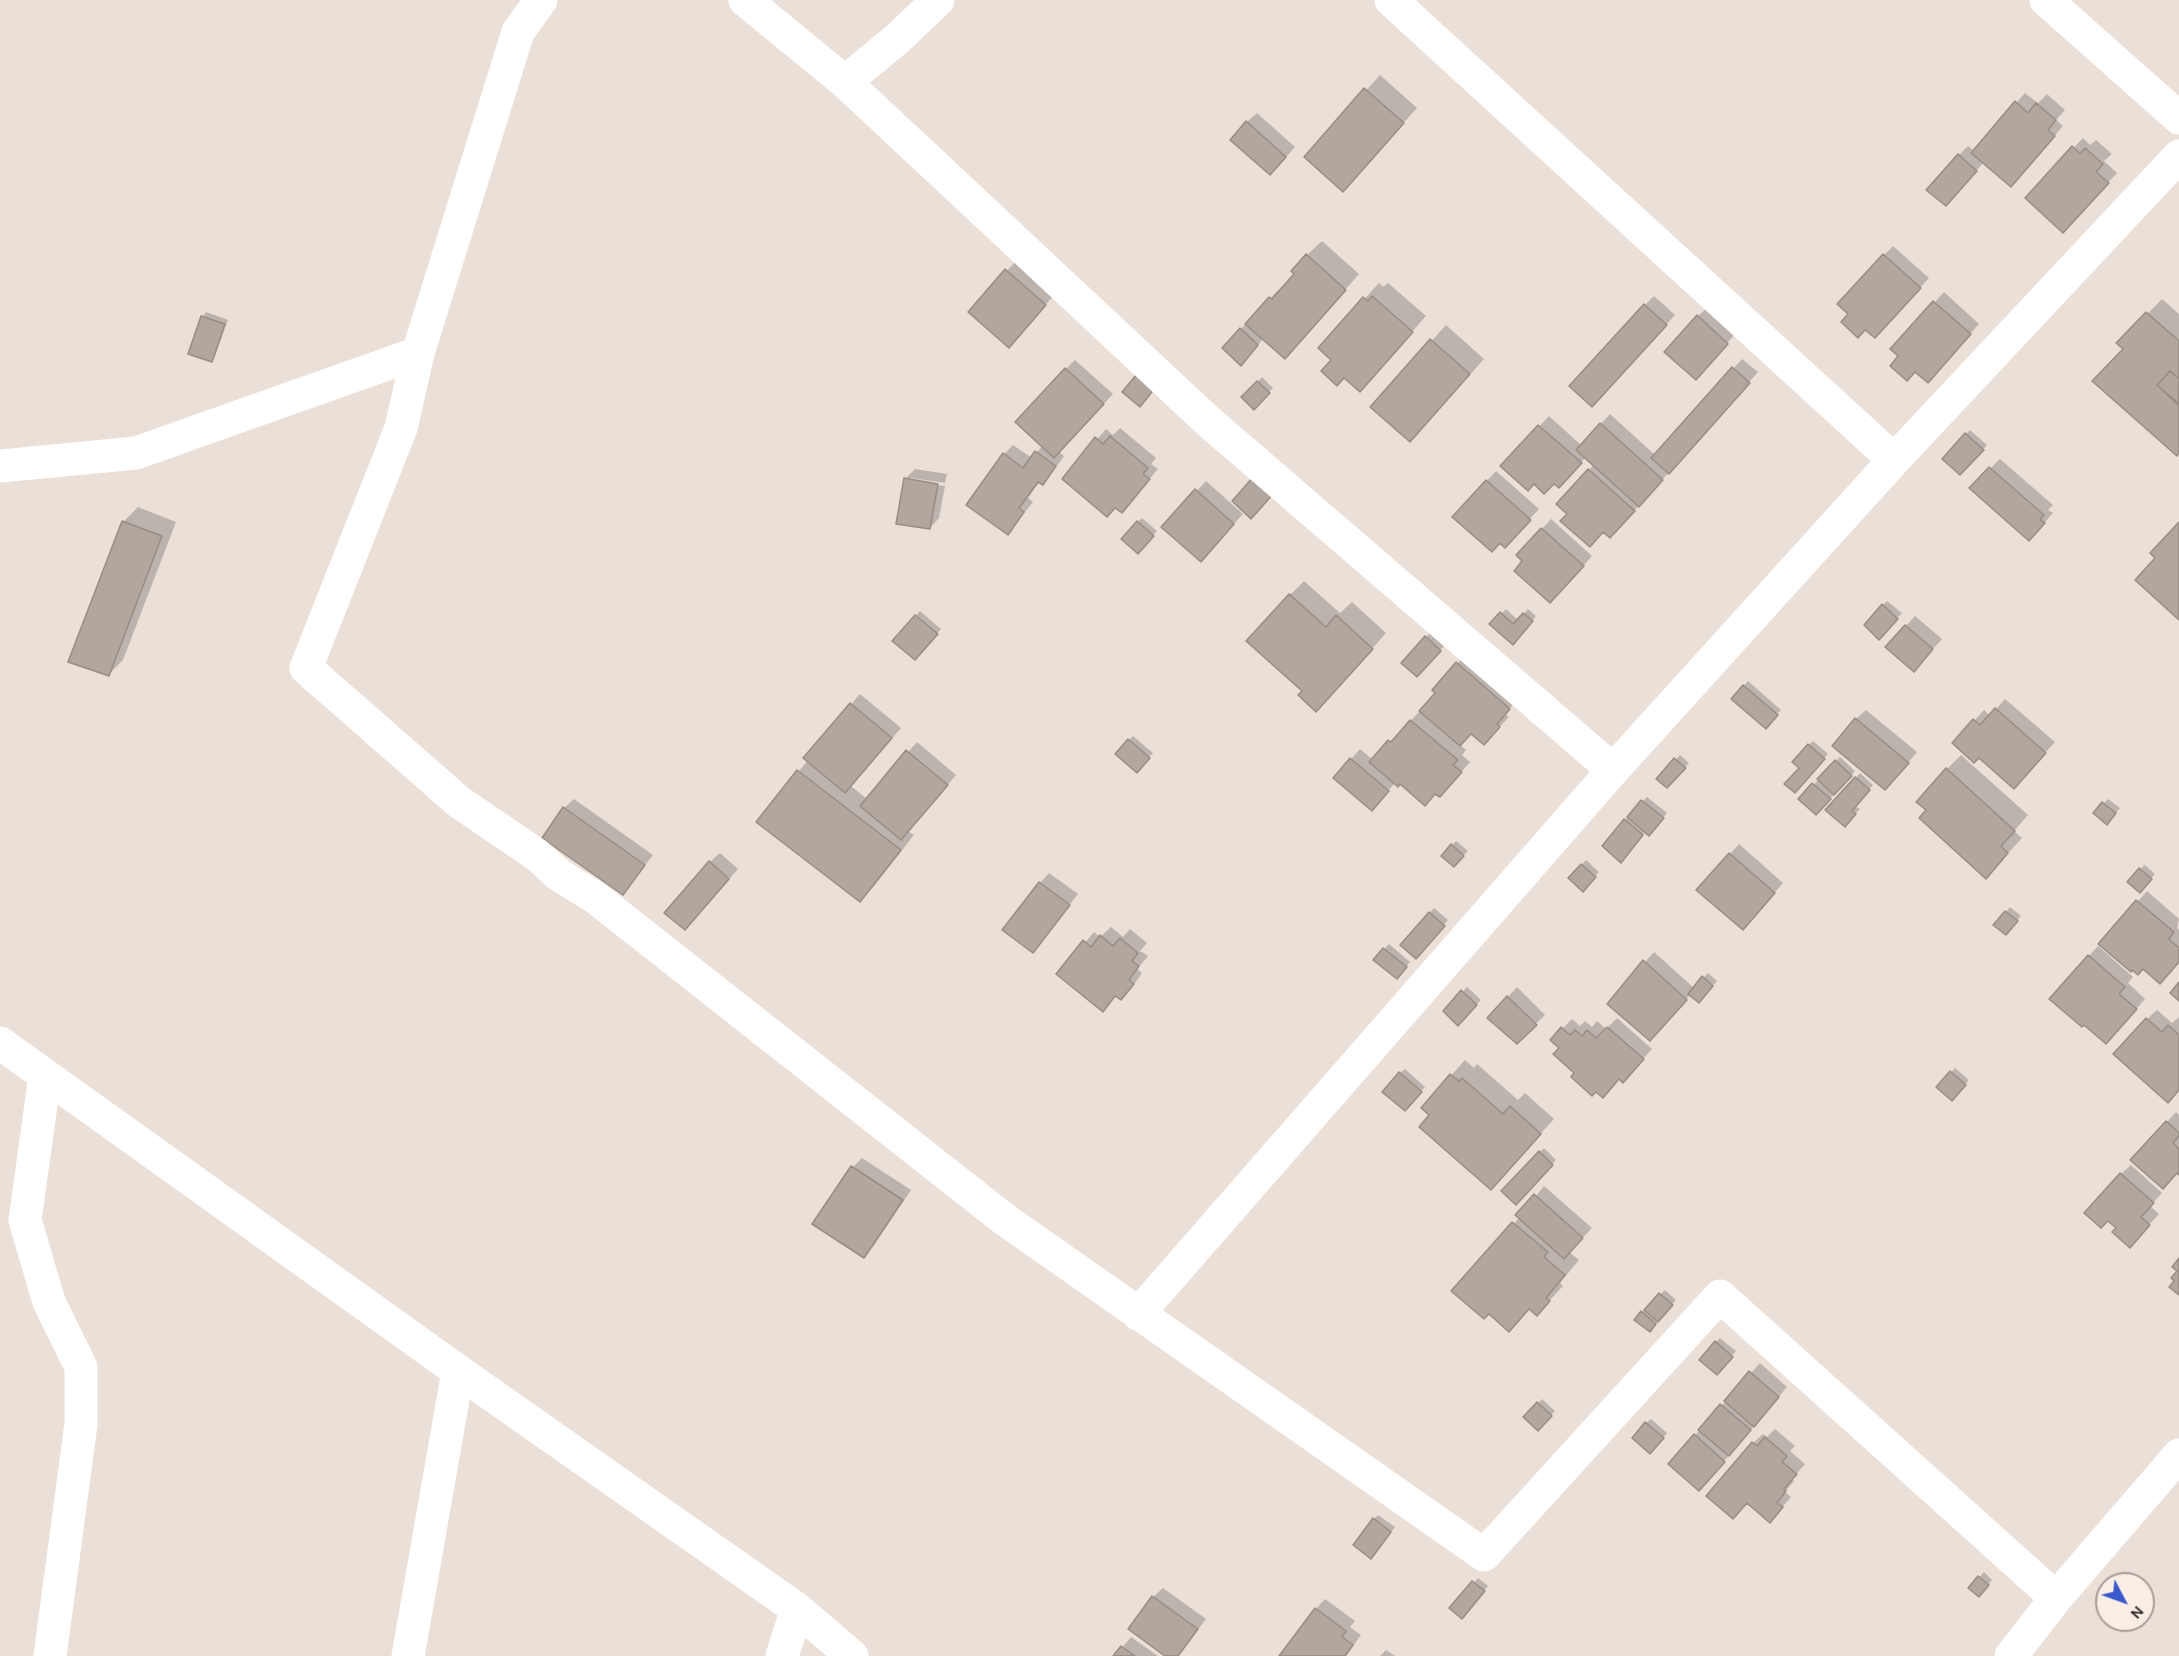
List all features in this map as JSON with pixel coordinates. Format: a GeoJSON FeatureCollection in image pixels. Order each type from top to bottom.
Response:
{"type":"FeatureCollection","features":[{"type":"Feature","properties":{"kind":"street"},"geometry":{"type":"LineString","coordinates":[[541,0],[518,32],[418,353],[401,428],[306,668],[459,802],[537,855],[559,875],[596,898],[1004,1219],[1484,1555],[1720,1296],[2056,1598]]}},
{"type":"Feature","properties":{"kind":"street"},"geometry":{"type":"LineString","coordinates":[[745,0],[845,82],[1209,422],[1613,770]]}},
{"type":"Feature","properties":{"kind":"street"},"geometry":{"type":"LineString","coordinates":[[845,82],[897,39],[938,0]]}},
{"type":"Feature","properties":{"kind":"street"},"geometry":{"type":"LineString","coordinates":[[1390,0],[1894,460]]}},
{"type":"Feature","properties":{"kind":"street"},"geometry":{"type":"LineString","coordinates":[[2046,0],[2179,118]]}},
{"type":"Feature","properties":{"kind":"street"},"geometry":{"type":"LineString","coordinates":[[1138,1314],[1613,770],[1894,460],[2179,156]]}},
{"type":"Feature","properties":{"kind":"street"},"geometry":{"type":"LineString","coordinates":[[0,466],[136,453],[418,353]]}},
{"type":"Feature","properties":{"kind":"street"},"geometry":{"type":"LineString","coordinates":[[0,1043],[458,1371],[797,1609],[852,1656]]}},
{"type":"Feature","properties":{"kind":"street"},"geometry":{"type":"LineString","coordinates":[[45,1076],[25,1220],[49,1302],[81,1367],[81,1424],[50,1656]]}},
{"type":"Feature","properties":{"kind":"street"},"geometry":{"type":"LineString","coordinates":[[408,1656],[458,1371]]}},
{"type":"Feature","properties":{"kind":"street"},"geometry":{"type":"LineString","coordinates":[[2011,1656],[2056,1598],[2179,1455]]}},
{"type":"Feature","properties":{"kind":"street"},"geometry":{"type":"LineString","coordinates":[[782,1656],[797,1609]]}},
{"type":"Feature","properties":{"kind":"building"},"geometry":{"type":"Polygon","coordinates":[[[1364,88],[1404,123],[1343,192],[1304,157],[1364,88]]]}},
{"type":"Feature","properties":{"kind":"building"},"geometry":{"type":"Polygon","coordinates":[[[2015,101],[2028,113],[2036,103],[2056,120],[2048,130],[2055,136],[2011,187],[1971,153],[2015,101]]]}},
{"type":"Feature","properties":{"kind":"building"},"geometry":{"type":"Polygon","coordinates":[[[1246,121],[1286,157],[1270,175],[1230,140],[1246,121]]]}},
{"type":"Feature","properties":{"kind":"building"},"geometry":{"type":"Polygon","coordinates":[[[2072,146],[2080,154],[2085,148],[2103,164],[2096,172],[2109,183],[2063,233],[2025,198],[2072,146]]]}},
{"type":"Feature","properties":{"kind":"building"},"geometry":{"type":"Polygon","coordinates":[[[1958,154],[1977,171],[1946,206],[1926,190],[1958,154]]]}},
{"type":"Feature","properties":{"kind":"building"},"geometry":{"type":"Polygon","coordinates":[[[1306,254],[1346,290],[1285,359],[1245,324],[1294,274],[1291,271],[1306,254]]]}},
{"type":"Feature","properties":{"kind":"building"},"geometry":{"type":"Polygon","coordinates":[[[1883,254],[1921,288],[1875,338],[1865,330],[1858,338],[1841,322],[1848,314],[1837,304],[1883,254]]]}},
{"type":"Feature","properties":{"kind":"building"},"geometry":{"type":"Polygon","coordinates":[[[1005,269],[1046,305],[1009,348],[968,312],[1005,269]]]}},
{"type":"Feature","properties":{"kind":"building"},"geometry":{"type":"Polygon","coordinates":[[[1372,296],[1413,332],[1360,392],[1344,378],[1337,386],[1321,371],[1331,360],[1318,348],[1363,297],[1368,301],[1372,296]]]}},
{"type":"Feature","properties":{"kind":"building"},"geometry":{"type":"Polygon","coordinates":[[[1933,301],[1971,334],[1928,383],[1915,372],[1907,381],[1890,366],[1898,356],[1890,349],[1933,301]]]}},
{"type":"Feature","properties":{"kind":"building"},"geometry":{"type":"Polygon","coordinates":[[[1644,304],[1667,325],[1592,407],[1569,386],[1644,304]]]}},
{"type":"Feature","properties":{"kind":"building"},"geometry":{"type":"Polygon","coordinates":[[[2146,312],[2179,341],[2179,379],[2170,371],[2157,385],[2179,404],[2179,453],[2177,456],[2092,381],[2123,349],[2116,343],[2146,312]]]}},
{"type":"Feature","properties":{"kind":"building"},"geometry":{"type":"Polygon","coordinates":[[[1697,315],[1728,344],[1696,380],[1664,352],[1697,315]]]}},
{"type":"Feature","properties":{"kind":"building"},"geometry":{"type":"Polygon","coordinates":[[[201,316],[225,324],[212,362],[188,354],[201,316]]]}},
{"type":"Feature","properties":{"kind":"building"},"geometry":{"type":"Polygon","coordinates":[[[1240,328],[1258,345],[1241,366],[1222,348],[1240,328]]]}},
{"type":"Feature","properties":{"kind":"building"},"geometry":{"type":"Polygon","coordinates":[[[1430,339],[1470,374],[1410,442],[1370,407],[1430,339]]]}},
{"type":"Feature","properties":{"kind":"building"},"geometry":{"type":"Polygon","coordinates":[[[1732,367],[1750,383],[1669,474],[1651,458],[1732,367]]]}},
{"type":"Feature","properties":{"kind":"building"},"geometry":{"type":"Polygon","coordinates":[[[1065,368],[1104,404],[1054,458],[1015,422],[1065,368]]]}},
{"type":"Feature","properties":{"kind":"building"},"geometry":{"type":"Polygon","coordinates":[[[2170,371],[2179,379],[2178,405],[2157,385],[2170,371]]]}},
{"type":"Feature","properties":{"kind":"building"},"geometry":{"type":"Polygon","coordinates":[[[1137,374],[1155,388],[1140,407],[1122,392],[1137,374]]]}},
{"type":"Feature","properties":{"kind":"building"},"geometry":{"type":"Polygon","coordinates":[[[1257,381],[1270,393],[1254,410],[1241,397],[1257,381]]]}},
{"type":"Feature","properties":{"kind":"building"},"geometry":{"type":"Polygon","coordinates":[[[1600,423],[1663,480],[1639,507],[1576,450],[1600,423]]]}},
{"type":"Feature","properties":{"kind":"building"},"geometry":{"type":"Polygon","coordinates":[[[1538,425],[1582,463],[1559,488],[1554,484],[1544,494],[1534,484],[1528,491],[1500,466],[1538,425]]]}},
{"type":"Feature","properties":{"kind":"building"},"geometry":{"type":"Polygon","coordinates":[[[1965,433],[1984,450],[1960,475],[1942,459],[1965,433]]]}},
{"type":"Feature","properties":{"kind":"building"},"geometry":{"type":"Polygon","coordinates":[[[1110,436],[1148,468],[1143,474],[1150,479],[1122,513],[1115,508],[1107,517],[1062,479],[1095,437],[1103,444],[1110,436]]]}},
{"type":"Feature","properties":{"kind":"building"},"geometry":{"type":"Polygon","coordinates":[[[1035,451],[1056,466],[1043,485],[1038,482],[1019,508],[1024,512],[1008,535],[966,505],[1003,453],[1023,468],[1035,451]]]}},
{"type":"Feature","properties":{"kind":"building"},"geometry":{"type":"Polygon","coordinates":[[[1989,467],[2044,515],[2040,520],[2045,523],[2029,541],[1969,488],[1989,467]]]}},
{"type":"Feature","properties":{"kind":"building"},"geometry":{"type":"Polygon","coordinates":[[[1588,469],[1635,511],[1610,538],[1603,532],[1590,547],[1560,521],[1567,514],[1556,504],[1588,469]]]}},
{"type":"Feature","properties":{"kind":"building"},"geometry":{"type":"Polygon","coordinates":[[[1254,476],[1274,493],[1251,519],[1232,501],[1254,476]]]}},
{"type":"Feature","properties":{"kind":"building"},"geometry":{"type":"Polygon","coordinates":[[[904,478],[938,484],[930,529],[896,524],[904,478]]]}},
{"type":"Feature","properties":{"kind":"building"},"geometry":{"type":"Polygon","coordinates":[[[1486,480],[1531,520],[1505,548],[1500,543],[1492,552],[1452,517],[1486,480]]]}},
{"type":"Feature","properties":{"kind":"building"},"geometry":{"type":"Polygon","coordinates":[[[1195,489],[1234,524],[1201,562],[1161,527],[1195,489]]]}},
{"type":"Feature","properties":{"kind":"building"},"geometry":{"type":"Polygon","coordinates":[[[122,521],[162,536],[109,676],[68,662],[122,521]]]}},
{"type":"Feature","properties":{"kind":"building"},"geometry":{"type":"Polygon","coordinates":[[[1137,521],[1154,536],[1138,554],[1121,539],[1137,521]]]}},
{"type":"Feature","properties":{"kind":"building"},"geometry":{"type":"Polygon","coordinates":[[[2179,522],[2179,620],[2135,580],[2155,558],[2150,553],[2179,522]]]}},
{"type":"Feature","properties":{"kind":"building"},"geometry":{"type":"Polygon","coordinates":[[[1541,528],[1584,566],[1550,603],[1514,571],[1522,561],[1516,555],[1541,528]]]}},
{"type":"Feature","properties":{"kind":"building"},"geometry":{"type":"Polygon","coordinates":[[[1289,594],[1326,627],[1336,615],[1373,649],[1316,712],[1298,695],[1302,691],[1246,641],[1289,594]]]}},
{"type":"Feature","properties":{"kind":"building"},"geometry":{"type":"Polygon","coordinates":[[[1882,604],[1898,619],[1879,640],[1864,625],[1882,604]]]}},
{"type":"Feature","properties":{"kind":"building"},"geometry":{"type":"Polygon","coordinates":[[[1500,612],[1513,624],[1523,613],[1533,621],[1513,645],[1489,624],[1500,612]]]}},
{"type":"Feature","properties":{"kind":"building"},"geometry":{"type":"Polygon","coordinates":[[[915,615],[938,634],[915,660],[892,641],[915,615]]]}},
{"type":"Feature","properties":{"kind":"building"},"geometry":{"type":"Polygon","coordinates":[[[1905,625],[1933,649],[1914,672],[1885,647],[1905,625]]]}},
{"type":"Feature","properties":{"kind":"building"},"geometry":{"type":"Polygon","coordinates":[[[1425,636],[1441,651],[1417,677],[1401,663],[1425,636]]]}},
{"type":"Feature","properties":{"kind":"building"},"geometry":{"type":"Polygon","coordinates":[[[1456,662],[1510,709],[1497,724],[1500,727],[1484,745],[1471,734],[1460,746],[1419,711],[1435,693],[1432,690],[1456,662]]]}},
{"type":"Feature","properties":{"kind":"building"},"geometry":{"type":"Polygon","coordinates":[[[1743,685],[1778,715],[1766,729],[1731,699],[1743,685]]]}},
{"type":"Feature","properties":{"kind":"building"},"geometry":{"type":"Polygon","coordinates":[[[850,703],[892,738],[845,793],[803,758],[850,703]]]}},
{"type":"Feature","properties":{"kind":"building"},"geometry":{"type":"Polygon","coordinates":[[[1995,708],[2046,753],[2014,789],[1979,758],[1974,763],[1952,743],[1973,719],[1980,725],[1995,708]]]}},
{"type":"Feature","properties":{"kind":"building"},"geometry":{"type":"Polygon","coordinates":[[[1855,718],[1909,763],[1885,790],[1832,746],[1855,718]]]}},
{"type":"Feature","properties":{"kind":"building"},"geometry":{"type":"Polygon","coordinates":[[[1410,720],[1458,760],[1453,765],[1462,772],[1440,797],[1435,794],[1425,806],[1400,784],[1398,787],[1369,762],[1410,720]]]}},
{"type":"Feature","properties":{"kind":"building"},"geometry":{"type":"Polygon","coordinates":[[[1128,739],[1150,758],[1137,773],[1115,754],[1128,739]]]}},
{"type":"Feature","properties":{"kind":"building"},"geometry":{"type":"Polygon","coordinates":[[[1808,744],[1825,759],[1795,793],[1784,784],[1799,768],[1792,762],[1808,744]]]}},
{"type":"Feature","properties":{"kind":"building"},"geometry":{"type":"Polygon","coordinates":[[[906,750],[948,785],[901,840],[860,806],[906,750]]]}},
{"type":"Feature","properties":{"kind":"building"},"geometry":{"type":"Polygon","coordinates":[[[1350,758],[1389,791],[1372,811],[1333,778],[1350,758]]]}},
{"type":"Feature","properties":{"kind":"building"},"geometry":{"type":"Polygon","coordinates":[[[1674,758],[1686,768],[1667,788],[1656,779],[1674,758]]]}},
{"type":"Feature","properties":{"kind":"building"},"geometry":{"type":"Polygon","coordinates":[[[1835,760],[1852,776],[1834,795],[1817,779],[1835,760]]]}},
{"type":"Feature","properties":{"kind":"building"},"geometry":{"type":"Polygon","coordinates":[[[1946,768],[2015,831],[2001,846],[2008,853],[1986,879],[1919,818],[1926,810],[1916,802],[1946,768]]]}},
{"type":"Feature","properties":{"kind":"building"},"geometry":{"type":"Polygon","coordinates":[[[797,770],[901,850],[860,902],[756,822],[797,770]]]}},
{"type":"Feature","properties":{"kind":"building"},"geometry":{"type":"Polygon","coordinates":[[[1855,777],[1870,790],[1852,811],[1856,814],[1845,827],[1825,810],[1855,777]]]}},
{"type":"Feature","properties":{"kind":"building"},"geometry":{"type":"Polygon","coordinates":[[[1812,783],[1831,799],[1816,815],[1798,799],[1812,783]]]}},
{"type":"Feature","properties":{"kind":"building"},"geometry":{"type":"Polygon","coordinates":[[[1641,800],[1664,818],[1649,836],[1627,817],[1641,800]]]}},
{"type":"Feature","properties":{"kind":"building"},"geometry":{"type":"Polygon","coordinates":[[[2102,802],[2116,813],[2107,825],[2093,813],[2102,802]]]}},
{"type":"Feature","properties":{"kind":"building"},"geometry":{"type":"Polygon","coordinates":[[[563,807],[645,865],[623,895],[542,838],[563,807]]]}},
{"type":"Feature","properties":{"kind":"building"},"geometry":{"type":"Polygon","coordinates":[[[1624,819],[1643,835],[1621,863],[1602,846],[1624,819]]]}},
{"type":"Feature","properties":{"kind":"building"},"geometry":{"type":"Polygon","coordinates":[[[1451,844],[1464,856],[1454,867],[1441,856],[1451,844]]]}},
{"type":"Feature","properties":{"kind":"building"},"geometry":{"type":"Polygon","coordinates":[[[1729,853],[1775,893],[1743,930],[1696,890],[1729,853]]]}},
{"type":"Feature","properties":{"kind":"building"},"geometry":{"type":"Polygon","coordinates":[[[709,861],[729,879],[685,930],[664,913],[709,861]]]}},
{"type":"Feature","properties":{"kind":"building"},"geometry":{"type":"Polygon","coordinates":[[[1581,864],[1596,877],[1583,892],[1568,878],[1581,864]]]}},
{"type":"Feature","properties":{"kind":"building"},"geometry":{"type":"Polygon","coordinates":[[[2139,868],[2152,879],[2140,893],[2127,882],[2139,868]]]}},
{"type":"Feature","properties":{"kind":"building"},"geometry":{"type":"Polygon","coordinates":[[[1039,882],[1070,905],[1033,953],[1002,930],[1039,882]]]}},
{"type":"Feature","properties":{"kind":"building"},"geometry":{"type":"Polygon","coordinates":[[[2136,900],[2174,932],[2169,939],[2179,948],[2179,962],[2160,984],[2143,969],[2138,975],[2132,970],[2131,972],[2098,944],[2136,900]]]}},
{"type":"Feature","properties":{"kind":"building"},"geometry":{"type":"Polygon","coordinates":[[[2005,911],[2018,921],[2006,935],[1993,925],[2005,911]]]}},
{"type":"Feature","properties":{"kind":"building"},"geometry":{"type":"Polygon","coordinates":[[[1429,912],[1445,926],[1416,959],[1400,945],[1429,912]]]}},
{"type":"Feature","properties":{"kind":"building"},"geometry":{"type":"Polygon","coordinates":[[[1100,935],[1113,946],[1120,938],[1138,953],[1132,961],[1139,966],[1129,980],[1134,984],[1121,1000],[1115,996],[1103,1012],[1056,974],[1083,940],[1091,947],[1100,935]]]}},
{"type":"Feature","properties":{"kind":"building"},"geometry":{"type":"Polygon","coordinates":[[[1383,948],[1407,967],[1397,979],[1373,960],[1383,948]]]}},
{"type":"Feature","properties":{"kind":"building"},"geometry":{"type":"Polygon","coordinates":[[[2088,955],[2125,987],[2119,994],[2137,1009],[2106,1044],[2049,999],[2088,955]]]}},
{"type":"Feature","properties":{"kind":"building"},"geometry":{"type":"Polygon","coordinates":[[[1643,960],[1687,1000],[1650,1041],[1607,1004],[1643,960]]]}},
{"type":"Feature","properties":{"kind":"building"},"geometry":{"type":"Polygon","coordinates":[[[1702,976],[1713,986],[1699,1003],[1688,994],[1702,976]]]}},
{"type":"Feature","properties":{"kind":"building"},"geometry":{"type":"Polygon","coordinates":[[[2179,982],[2179,1001],[2170,993],[2179,982]]]}},
{"type":"Feature","properties":{"kind":"building"},"geometry":{"type":"Polygon","coordinates":[[[1461,990],[1477,1005],[1458,1026],[1443,1011],[1461,990]]]}},
{"type":"Feature","properties":{"kind":"building"},"geometry":{"type":"Polygon","coordinates":[[[1507,996],[1537,1025],[1517,1044],[1487,1018],[1507,996]]]}},
{"type":"Feature","properties":{"kind":"building"},"geometry":{"type":"Polygon","coordinates":[[[2146,1018],[2162,1032],[2168,1025],[2179,1035],[2179,1090],[2168,1103],[2113,1054],[2146,1018]]]}},
{"type":"Feature","properties":{"kind":"building"},"geometry":{"type":"Polygon","coordinates":[[[1561,1027],[1570,1035],[1575,1030],[1582,1036],[1587,1030],[1596,1038],[1607,1027],[1644,1059],[1623,1083],[1619,1079],[1603,1098],[1596,1092],[1592,1096],[1571,1077],[1574,1073],[1553,1054],[1559,1048],[1550,1040],[1561,1027]]]}},
{"type":"Feature","properties":{"kind":"building"},"geometry":{"type":"Polygon","coordinates":[[[1950,1071],[1966,1085],[1952,1101],[1936,1087],[1950,1071]]]}},
{"type":"Feature","properties":{"kind":"building"},"geometry":{"type":"Polygon","coordinates":[[[1399,1072],[1422,1092],[1405,1111],[1382,1092],[1399,1072]]]}},
{"type":"Feature","properties":{"kind":"building"},"geometry":{"type":"Polygon","coordinates":[[[1450,1074],[1459,1081],[1462,1078],[1503,1114],[1510,1106],[1541,1134],[1491,1190],[1419,1127],[1429,1115],[1421,1108],[1450,1074]]]}},
{"type":"Feature","properties":{"kind":"building"},"geometry":{"type":"Polygon","coordinates":[[[2166,1121],[2179,1133],[2173,1143],[2179,1149],[2179,1175],[2177,1173],[2163,1189],[2130,1160],[2166,1121]]]}},
{"type":"Feature","properties":{"kind":"building"},"geometry":{"type":"Polygon","coordinates":[[[1539,1151],[1553,1165],[1516,1205],[1501,1191],[1539,1151]]]}},
{"type":"Feature","properties":{"kind":"building"},"geometry":{"type":"Polygon","coordinates":[[[851,1166],[903,1200],[864,1258],[812,1224],[851,1166]]]}},
{"type":"Feature","properties":{"kind":"building"},"geometry":{"type":"Polygon","coordinates":[[[2120,1173],[2154,1203],[2141,1217],[2150,1225],[2130,1248],[2112,1232],[2116,1228],[2108,1221],[2101,1228],[2084,1213],[2120,1173]]]}},
{"type":"Feature","properties":{"kind":"building"},"geometry":{"type":"Polygon","coordinates":[[[1534,1194],[1583,1238],[1564,1259],[1515,1215],[1534,1194]]]}},
{"type":"Feature","properties":{"kind":"building"},"geometry":{"type":"Polygon","coordinates":[[[1512,1222],[1548,1252],[1544,1257],[1565,1275],[1546,1298],[1550,1301],[1537,1316],[1529,1309],[1509,1332],[1489,1314],[1484,1319],[1451,1291],[1512,1222]]]}},
{"type":"Feature","properties":{"kind":"building"},"geometry":{"type":"Polygon","coordinates":[[[2179,1258],[2179,1295],[2169,1287],[2174,1281],[2171,1278],[2177,1271],[2172,1267],[2179,1258]]]}},
{"type":"Feature","properties":{"kind":"building"},"geometry":{"type":"Polygon","coordinates":[[[1659,1293],[1673,1305],[1658,1322],[1644,1310],[1659,1293]]]}},
{"type":"Feature","properties":{"kind":"building"},"geometry":{"type":"Polygon","coordinates":[[[1641,1311],[1656,1324],[1650,1332],[1634,1320],[1641,1311]]]}},
{"type":"Feature","properties":{"kind":"building"},"geometry":{"type":"Polygon","coordinates":[[[1715,1341],[1733,1357],[1717,1375],[1699,1360],[1715,1341]]]}},
{"type":"Feature","properties":{"kind":"building"},"geometry":{"type":"Polygon","coordinates":[[[1749,1371],[1779,1397],[1754,1427],[1724,1401],[1749,1371]]]}},
{"type":"Feature","properties":{"kind":"building"},"geometry":{"type":"Polygon","coordinates":[[[1537,1402],[1552,1416],[1538,1431],[1523,1417],[1537,1402]]]}},
{"type":"Feature","properties":{"kind":"building"},"geometry":{"type":"Polygon","coordinates":[[[1720,1404],[1751,1430],[1729,1456],[1698,1430],[1720,1404]]]}},
{"type":"Feature","properties":{"kind":"building"},"geometry":{"type":"Polygon","coordinates":[[[1645,1422],[1664,1438],[1650,1454],[1632,1438],[1645,1422]]]}},
{"type":"Feature","properties":{"kind":"building"},"geometry":{"type":"Polygon","coordinates":[[[1694,1434],[1725,1462],[1699,1491],[1668,1464],[1694,1434]]]}},
{"type":"Feature","properties":{"kind":"building"},"geometry":{"type":"Polygon","coordinates":[[[1765,1437],[1787,1456],[1782,1462],[1797,1474],[1784,1489],[1786,1491],[1777,1503],[1783,1507],[1770,1523],[1747,1503],[1733,1519],[1706,1496],[1752,1442],[1757,1446],[1765,1437]]]}},
{"type":"Feature","properties":{"kind":"building"},"geometry":{"type":"Polygon","coordinates":[[[1373,1518],[1391,1532],[1371,1559],[1353,1545],[1373,1518]]]}},
{"type":"Feature","properties":{"kind":"building"},"geometry":{"type":"Polygon","coordinates":[[[1978,1576],[1989,1585],[1979,1597],[1968,1588],[1978,1576]]]}},
{"type":"Feature","properties":{"kind":"building"},"geometry":{"type":"Polygon","coordinates":[[[1472,1581],[1485,1591],[1462,1619],[1449,1608],[1472,1581]]]}},
{"type":"Feature","properties":{"kind":"building"},"geometry":{"type":"Polygon","coordinates":[[[1152,1596],[1198,1629],[1178,1656],[1165,1656],[1128,1629],[1152,1596]]]}},
{"type":"Feature","properties":{"kind":"building"},"geometry":{"type":"Polygon","coordinates":[[[1315,1608],[1346,1631],[1342,1637],[1353,1645],[1345,1656],[1279,1656],[1315,1608]]]}},
{"type":"Feature","properties":{"kind":"building"},"geometry":{"type":"Polygon","coordinates":[[[1121,1646],[1135,1656],[1113,1656],[1121,1646]]]}}]}
